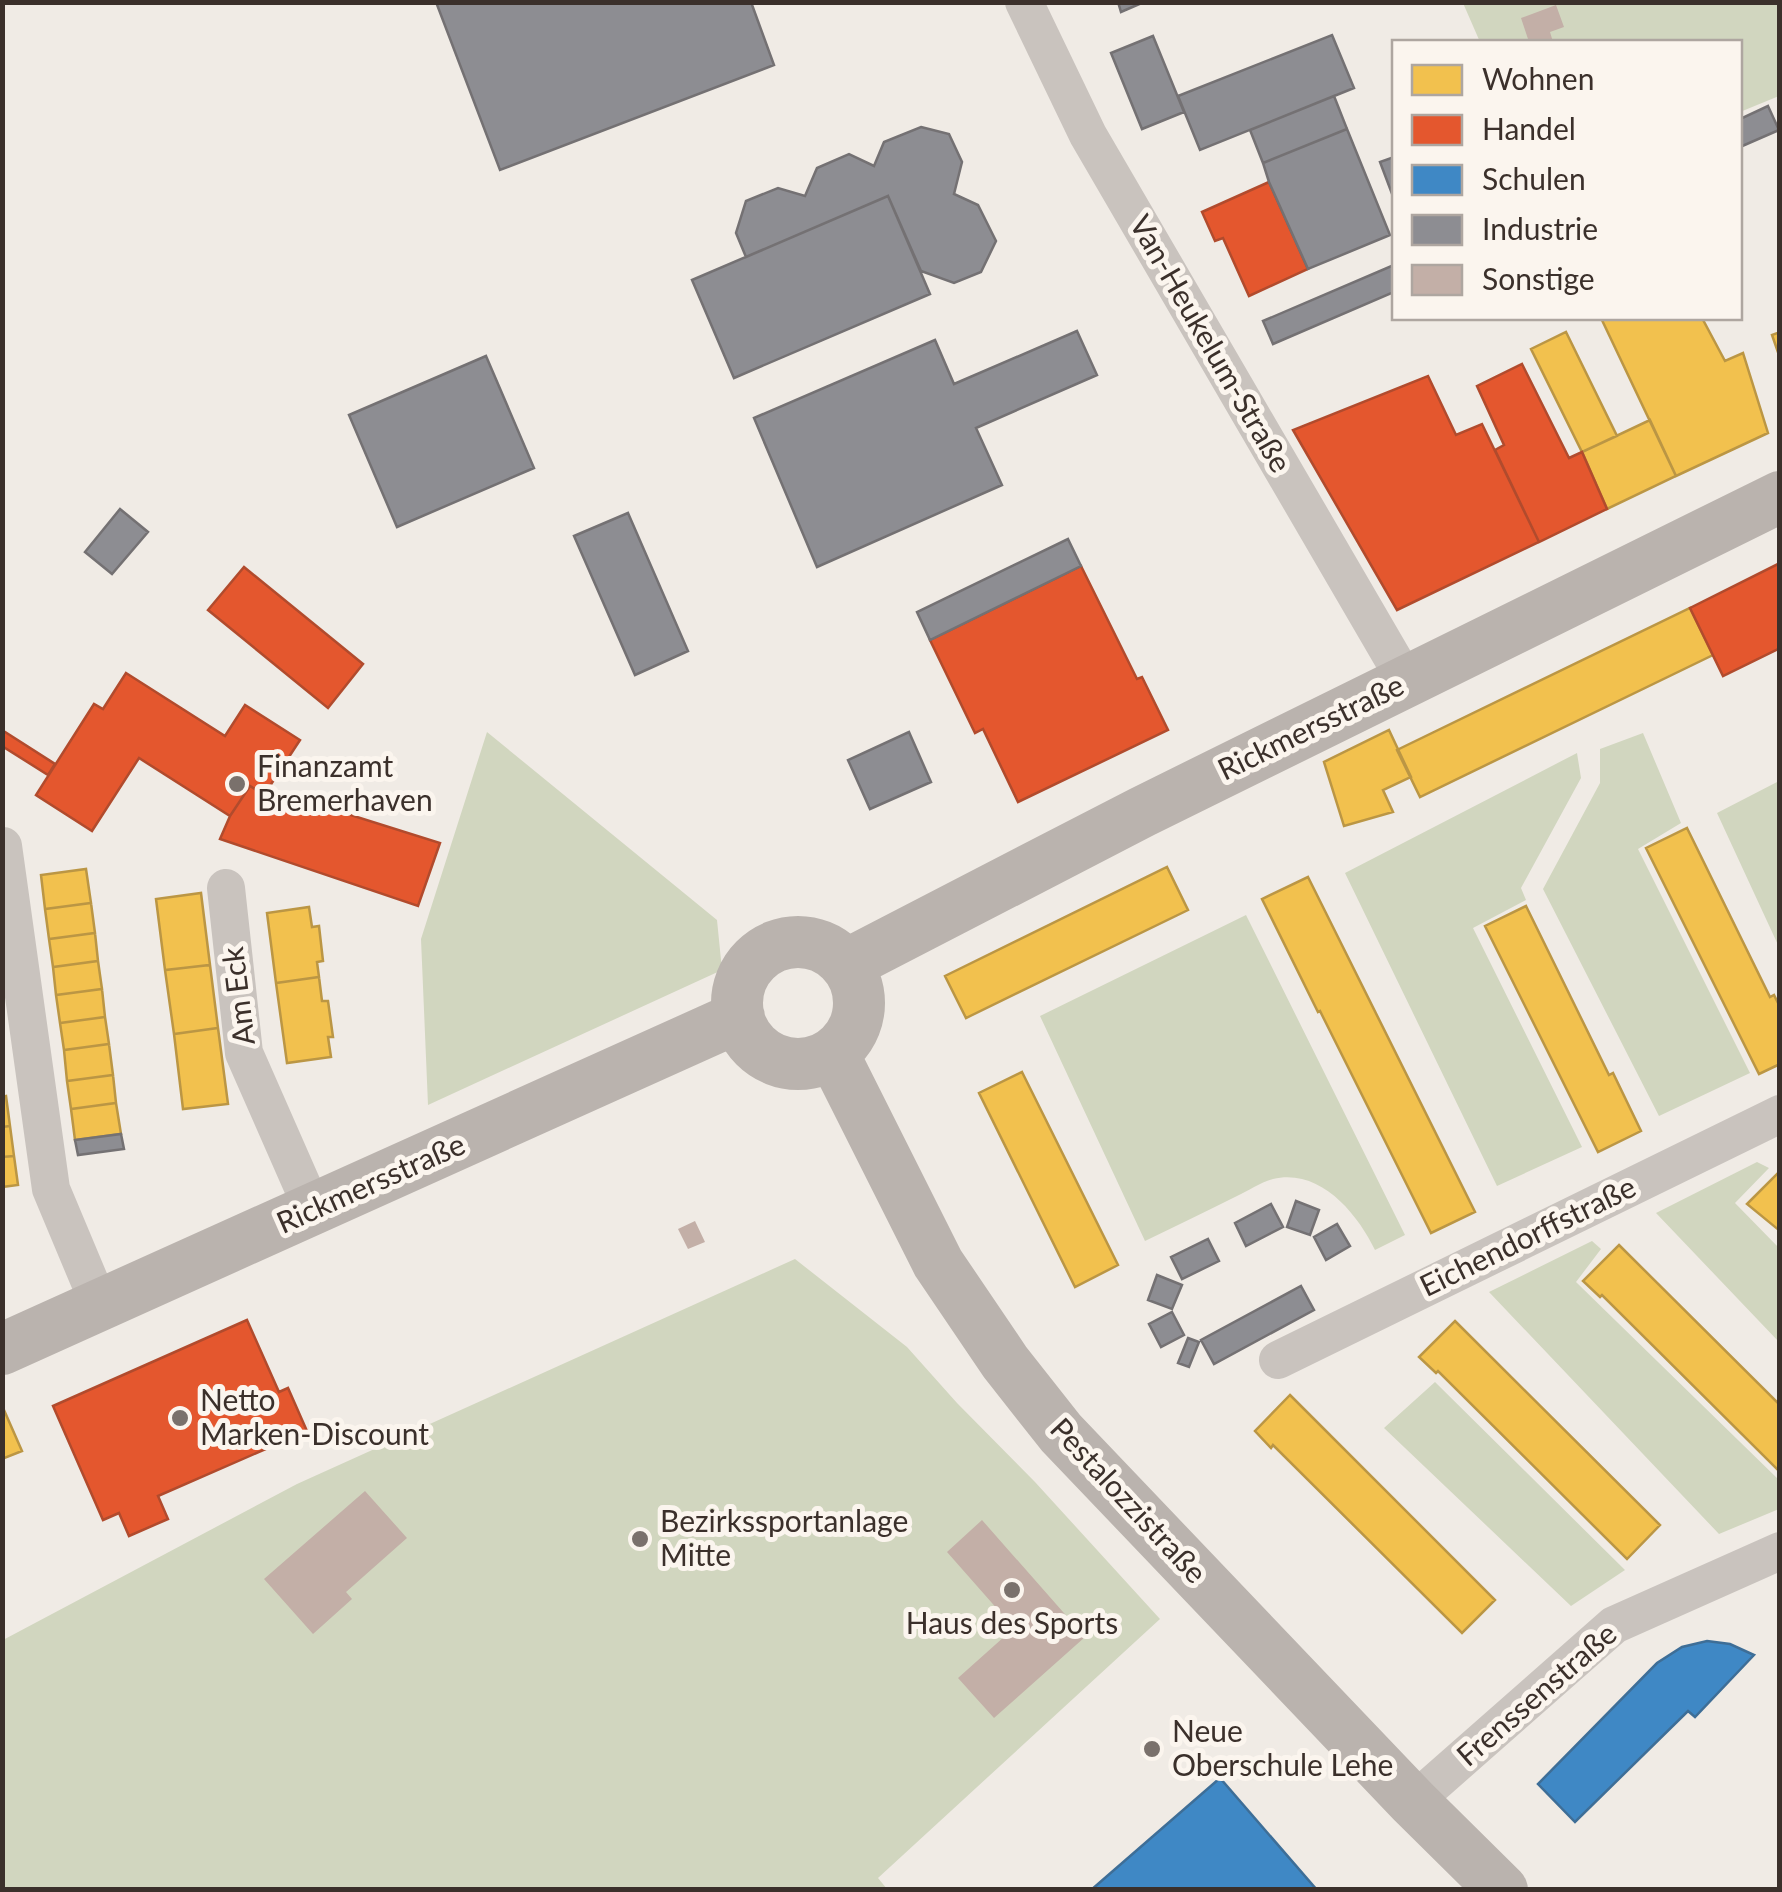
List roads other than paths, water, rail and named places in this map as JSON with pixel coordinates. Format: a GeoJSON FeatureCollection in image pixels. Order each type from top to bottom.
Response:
{"type":"FeatureCollection","features":[{"type":"Feature","properties":{"kind":"main road","name":"Rickmersstraße"},"geometry":{"type":"LineString","coordinates":[[846,964],[1020,873],[1780,497]]}},
{"type":"Feature","properties":{"kind":"main road"},"geometry":{"type":"LineString","coordinates":[[796,942],[823,947],[846,964],[856,984],[859,1014],[852,1032],[833,1054],[805,1064],[785,1064],[752,1043],[738,1016],[738,991],[754,961],[768,950],[796,942]]}},
{"type":"Feature","properties":{"kind":"main road","name":"Rickmersstraße"},"geometry":{"type":"LineString","coordinates":[[2,1349],[738,1016]]}},
{"type":"Feature","properties":{"kind":"main road","name":"Pestalozzistraße"},"geometry":{"type":"LineString","coordinates":[[833,1054],[938,1264],[1061,1433],[1502,1890]]}},
{"type":"Feature","properties":{"kind":"street","name":"Van-Heukelum-Straße"},"geometry":{"type":"LineString","coordinates":[[1024,2],[1088,135],[1406,681]]}},
{"type":"Feature","properties":{"kind":"street"},"geometry":{"type":"LineString","coordinates":[[3,846],[50,1189],[100,1306]]}},
{"type":"Feature","properties":{"kind":"street","name":"Am Eck"},"geometry":{"type":"LineString","coordinates":[[226,888],[244,1053],[312,1210]]}},
{"type":"Feature","properties":{"kind":"street","name":"Eichendorffstraße"},"geometry":{"type":"LineString","coordinates":[[1278,1360],[1780,1114]]}},
{"type":"Feature","properties":{"kind":"street","name":"Frenssenstraße"},"geometry":{"type":"LineString","coordinates":[[1413,1802],[1614,1625],[1780,1551]]}},
{"type":"Feature","properties":{"kind":"place","name":"Finanzamt Bremerhaven"},"geometry":{"type":"Point","coordinates":[237,784]}},
{"type":"Feature","properties":{"kind":"place","name":"Netto Marken-Discount"},"geometry":{"type":"Point","coordinates":[180,1418]}},
{"type":"Feature","properties":{"kind":"place","name":"Bezirkssportanlage Mitte"},"geometry":{"type":"Point","coordinates":[640,1539]}},
{"type":"Feature","properties":{"kind":"place","name":"Haus des Sports"},"geometry":{"type":"Point","coordinates":[1012,1590]}},
{"type":"Feature","properties":{"kind":"place","name":"Neue Oberschule Lehe"},"geometry":{"type":"Point","coordinates":[1152,1749]}}]}
